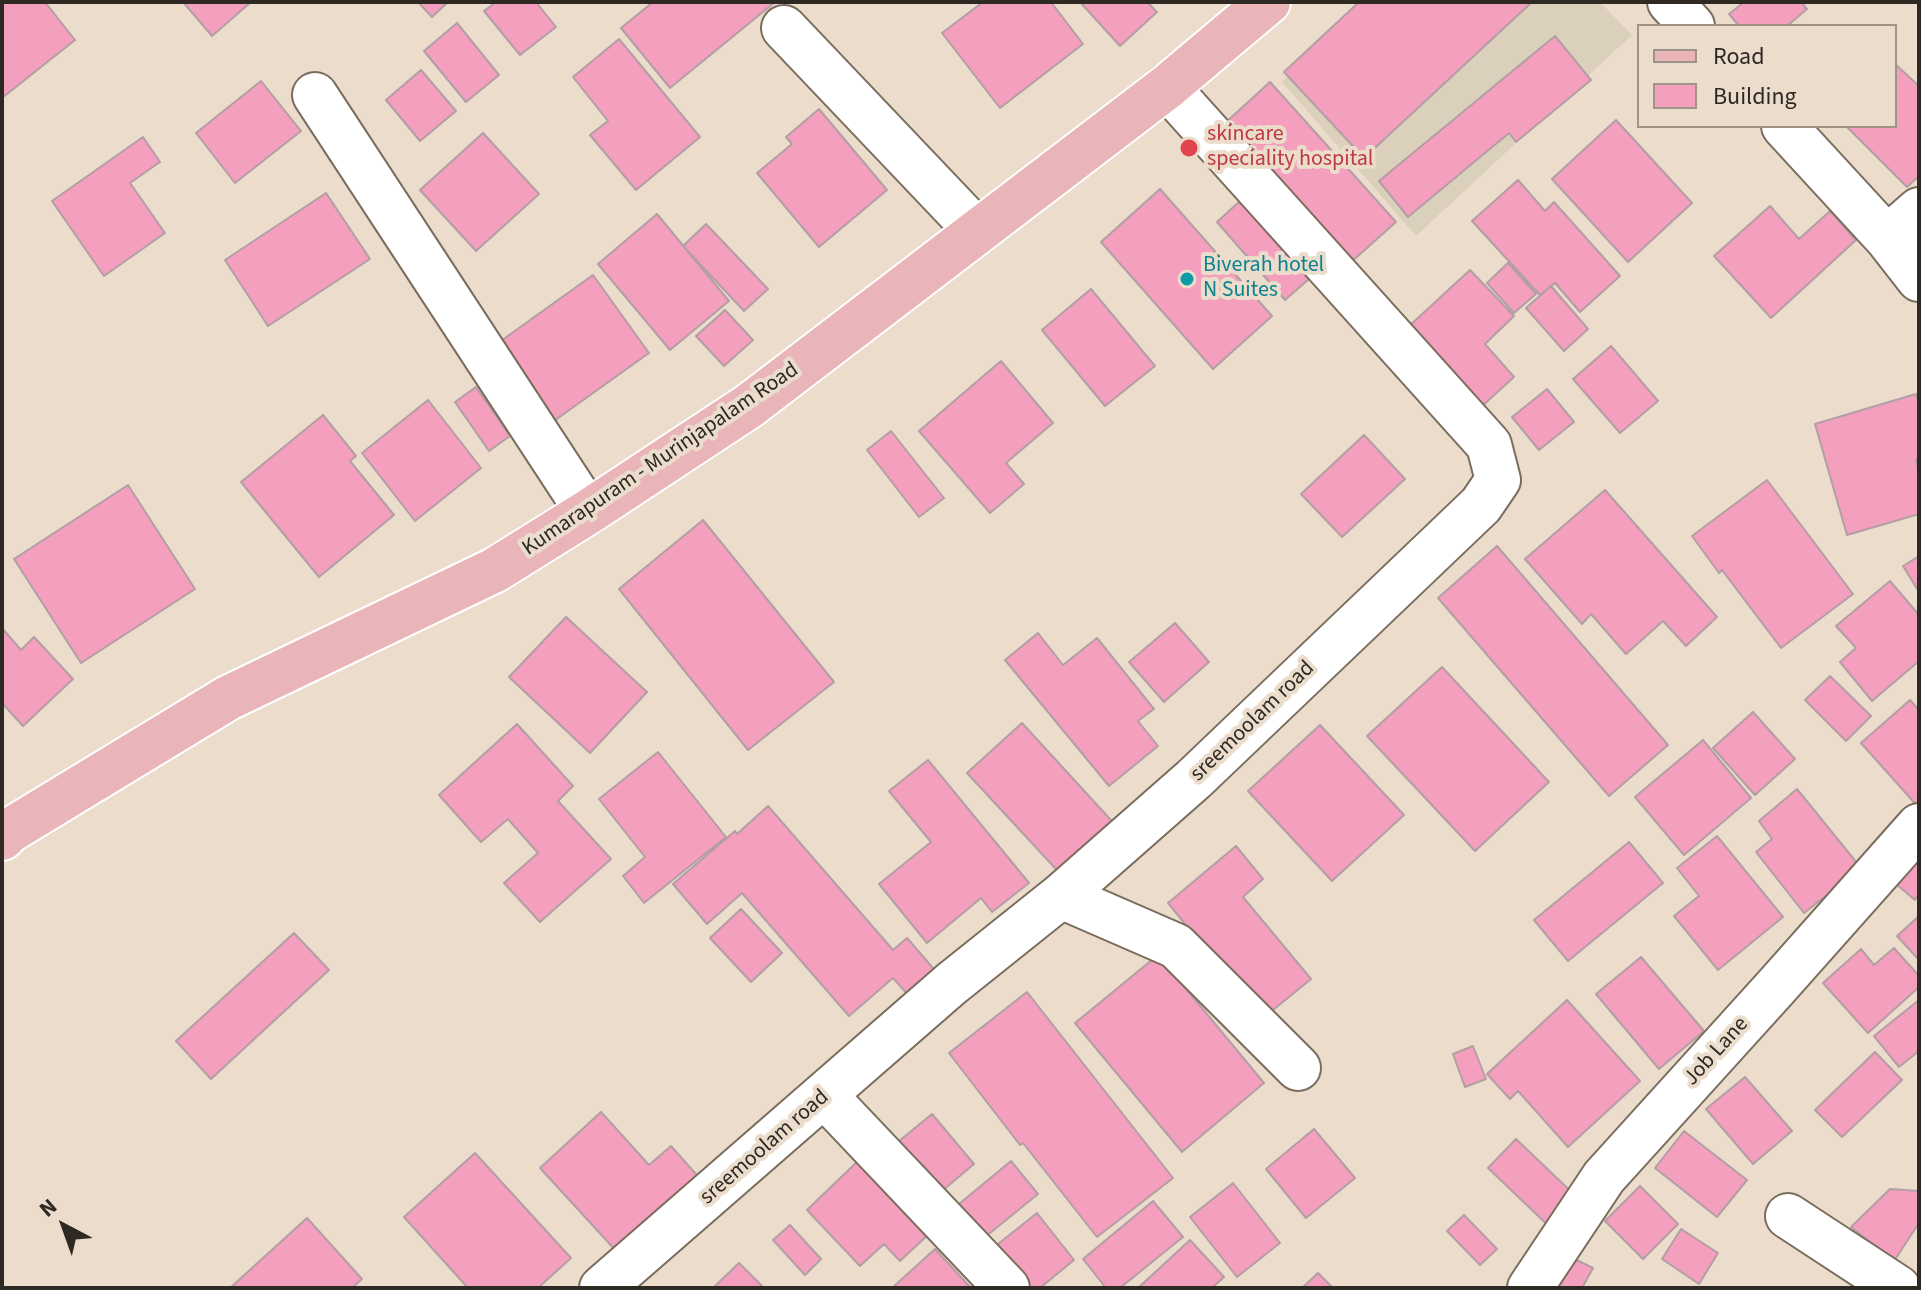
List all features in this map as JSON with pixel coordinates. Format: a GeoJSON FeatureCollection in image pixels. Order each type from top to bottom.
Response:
{"type":"FeatureCollection","features":[{"type":"Feature","properties":{"kind":"main road","name":"Kumarapuram - Murinjapalam Road"},"geometry":{"type":"LineString","coordinates":[[2,838],[228,698],[495,570],[749,406],[1167,87],[1268,2]]}},
{"type":"Feature","properties":{"kind":"street"},"geometry":{"type":"LineString","coordinates":[[1670,2],[1690,24]]}},
{"type":"Feature","properties":{"kind":"street"},"geometry":{"type":"LineString","coordinates":[[784,28],[977,231]]}},
{"type":"Feature","properties":{"kind":"street","name":"sreemoolam road"},"geometry":{"type":"LineString","coordinates":[[602,1288],[951,984],[1061,896],[1205,768],[1481,505],[1498,480],[1489,445],[1167,87]]}},
{"type":"Feature","properties":{"kind":"street"},"geometry":{"type":"LineString","coordinates":[[315,95],[588,512]]}},
{"type":"Feature","properties":{"kind":"street"},"geometry":{"type":"LineString","coordinates":[[1786,128],[1903,224],[1919,279]]}},
{"type":"Feature","properties":{"kind":"street","name":"Job Lane"},"geometry":{"type":"LineString","coordinates":[[1530,1288],[1604,1177],[1919,826]]}},
{"type":"Feature","properties":{"kind":"street"},"geometry":{"type":"LineString","coordinates":[[1061,896],[1176,946],[1298,1068]]}},
{"type":"Feature","properties":{"kind":"street"},"geometry":{"type":"LineString","coordinates":[[825,1096],[1007,1288]]}},
{"type":"Feature","properties":{"kind":"street"},"geometry":{"type":"LineString","coordinates":[[1788,1216],[1898,1288]]}},
{"type":"Feature","properties":{"kind":"shaded area"},"geometry":{"type":"Polygon","coordinates":[[[1363,2],[1600,2],[1632,35],[1416,236],[1282,82],[1363,2]]]}},
{"type":"Feature","properties":{"kind":"building"},"geometry":{"type":"Polygon","coordinates":[[[2,2],[45,2],[75,40],[2,98],[2,2]]]}},
{"type":"Feature","properties":{"kind":"building"},"geometry":{"type":"Polygon","coordinates":[[[183,2],[251,2],[212,36],[183,2]]]}},
{"type":"Feature","properties":{"kind":"building"},"geometry":{"type":"Polygon","coordinates":[[[418,2],[448,2],[432,17],[418,2]]]}},
{"type":"Feature","properties":{"kind":"building"},"geometry":{"type":"Polygon","coordinates":[[[496,2],[536,2],[556,27],[520,55],[484,11],[496,2]]]}},
{"type":"Feature","properties":{"kind":"building"},"geometry":{"type":"Polygon","coordinates":[[[653,2],[775,2],[670,88],[621,28],[653,2]]]}},
{"type":"Feature","properties":{"kind":"building"},"geometry":{"type":"Polygon","coordinates":[[[983,2],[1051,2],[1083,44],[1000,108],[942,33],[983,2]]]}},
{"type":"Feature","properties":{"kind":"building"},"geometry":{"type":"Polygon","coordinates":[[[1080,2],[1147,2],[1157,12],[1120,46],[1080,2]]]}},
{"type":"Feature","properties":{"kind":"building"},"geometry":{"type":"Polygon","coordinates":[[[1359,2],[1532,2],[1364,158],[1284,72],[1359,2]]]}},
{"type":"Feature","properties":{"kind":"building"},"geometry":{"type":"Polygon","coordinates":[[[1744,2],[1801,2],[1807,9],[1789,24],[1737,24],[1729,14],[1744,2]]]}},
{"type":"Feature","properties":{"kind":"building"},"geometry":{"type":"Polygon","coordinates":[[[457,23],[499,75],[466,102],[424,51],[457,23]]]}},
{"type":"Feature","properties":{"kind":"building"},"geometry":{"type":"Polygon","coordinates":[[[1555,36],[1591,80],[1516,142],[1509,133],[1408,217],[1379,181],[1555,36]]]}},
{"type":"Feature","properties":{"kind":"building"},"geometry":{"type":"Polygon","coordinates":[[[619,39],[700,137],[636,190],[590,135],[608,121],[573,77],[619,39]]]}},
{"type":"Feature","properties":{"kind":"building"},"geometry":{"type":"Polygon","coordinates":[[[1897,66],[1919,86],[1919,176],[1907,187],[1848,128],[1897,128],[1897,66]]]}},
{"type":"Feature","properties":{"kind":"building"},"geometry":{"type":"Polygon","coordinates":[[[421,70],[456,111],[420,141],[386,100],[421,70]]]}},
{"type":"Feature","properties":{"kind":"building"},"geometry":{"type":"Polygon","coordinates":[[[261,81],[301,131],[235,183],[196,133],[261,81]]]}},
{"type":"Feature","properties":{"kind":"building"},"geometry":{"type":"Polygon","coordinates":[[[1270,82],[1396,222],[1349,264],[1224,124],[1270,82]]]}},
{"type":"Feature","properties":{"kind":"building"},"geometry":{"type":"Polygon","coordinates":[[[819,109],[887,190],[819,247],[757,173],[792,144],[786,137],[819,109]]]}},
{"type":"Feature","properties":{"kind":"building"},"geometry":{"type":"Polygon","coordinates":[[[1616,120],[1692,203],[1628,262],[1552,179],[1616,120]]]}},
{"type":"Feature","properties":{"kind":"building"},"geometry":{"type":"Polygon","coordinates":[[[483,133],[539,194],[476,251],[420,190],[483,133]]]}},
{"type":"Feature","properties":{"kind":"building"},"geometry":{"type":"Polygon","coordinates":[[[143,137],[160,162],[130,183],[165,233],[104,276],[52,201],[143,137]]]}},
{"type":"Feature","properties":{"kind":"building"},"geometry":{"type":"Polygon","coordinates":[[[1518,180],[1545,211],[1554,202],[1620,276],[1580,312],[1555,283],[1540,295],[1472,221],[1518,180]]]}},
{"type":"Feature","properties":{"kind":"building","name":"Biverah hotel N Suites"},"geometry":{"type":"Polygon","coordinates":[[[1160,189],[1272,316],[1213,369],[1101,242],[1160,189]]]}},
{"type":"Feature","properties":{"kind":"building"},"geometry":{"type":"Polygon","coordinates":[[[326,193],[370,259],[268,326],[225,260],[326,193]]]}},
{"type":"Feature","properties":{"kind":"building"},"geometry":{"type":"Polygon","coordinates":[[[1240,201],[1309,279],[1285,300],[1217,222],[1240,201]]]}},
{"type":"Feature","properties":{"kind":"building"},"geometry":{"type":"Polygon","coordinates":[[[1770,206],[1799,239],[1830,211],[1856,240],[1771,318],[1714,256],[1770,206]]]}},
{"type":"Feature","properties":{"kind":"building"},"geometry":{"type":"Polygon","coordinates":[[[657,214],[729,301],[670,350],[598,264],[657,214]]]}},
{"type":"Feature","properties":{"kind":"building"},"geometry":{"type":"Polygon","coordinates":[[[706,224],[768,289],[744,311],[683,246],[706,224]]]}},
{"type":"Feature","properties":{"kind":"building"},"geometry":{"type":"Polygon","coordinates":[[[1508,263],[1536,294],[1514,313],[1487,283],[1508,263]]]}},
{"type":"Feature","properties":{"kind":"building"},"geometry":{"type":"Polygon","coordinates":[[[1470,270],[1514,316],[1485,344],[1514,377],[1480,408],[1407,328],[1470,270]]]}},
{"type":"Feature","properties":{"kind":"building"},"geometry":{"type":"Polygon","coordinates":[[[593,275],[649,353],[554,421],[498,343],[593,275]]]}},
{"type":"Feature","properties":{"kind":"building"},"geometry":{"type":"Polygon","coordinates":[[[1551,286],[1588,329],[1564,351],[1526,308],[1551,286]]]}},
{"type":"Feature","properties":{"kind":"building"},"geometry":{"type":"Polygon","coordinates":[[[1091,289],[1155,366],[1105,406],[1042,330],[1091,289]]]}},
{"type":"Feature","properties":{"kind":"building"},"geometry":{"type":"Polygon","coordinates":[[[725,310],[753,340],[724,366],[696,336],[725,310]]]}},
{"type":"Feature","properties":{"kind":"building"},"geometry":{"type":"Polygon","coordinates":[[[1611,346],[1658,401],[1620,433],[1573,379],[1611,346]]]}},
{"type":"Feature","properties":{"kind":"building"},"geometry":{"type":"Polygon","coordinates":[[[1001,361],[1053,423],[1006,463],[1024,484],[990,513],[919,431],[1001,361]]]}},
{"type":"Feature","properties":{"kind":"building"},"geometry":{"type":"Polygon","coordinates":[[[476,387],[510,436],[489,451],[455,402],[476,387]]]}},
{"type":"Feature","properties":{"kind":"building"},"geometry":{"type":"Polygon","coordinates":[[[1547,389],[1574,422],[1539,450],[1512,417],[1547,389]]]}},
{"type":"Feature","properties":{"kind":"building"},"geometry":{"type":"Polygon","coordinates":[[[1916,394],[1919,404],[1919,459],[1916,460],[1919,514],[1847,535],[1815,424],[1916,394]]]}},
{"type":"Feature","properties":{"kind":"building"},"geometry":{"type":"Polygon","coordinates":[[[428,400],[481,468],[415,521],[362,453],[428,400]]]}},
{"type":"Feature","properties":{"kind":"building"},"geometry":{"type":"Polygon","coordinates":[[[323,415],[356,456],[350,461],[394,515],[319,577],[241,482],[323,415]]]}},
{"type":"Feature","properties":{"kind":"building"},"geometry":{"type":"Polygon","coordinates":[[[891,431],[944,498],[919,517],[867,450],[891,431]]]}},
{"type":"Feature","properties":{"kind":"building"},"geometry":{"type":"Polygon","coordinates":[[[1364,435],[1405,479],[1342,537],[1301,494],[1364,435]]]}},
{"type":"Feature","properties":{"kind":"building"},"geometry":{"type":"Polygon","coordinates":[[[1767,480],[1853,594],[1781,648],[1692,536],[1767,480]]]}},
{"type":"Feature","properties":{"kind":"building"},"geometry":{"type":"Polygon","coordinates":[[[128,485],[195,589],[81,663],[14,559],[128,485]]]}},
{"type":"Feature","properties":{"kind":"building"},"geometry":{"type":"Polygon","coordinates":[[[1605,490],[1717,617],[1686,646],[1663,621],[1626,654],[1591,614],[1582,624],[1525,559],[1605,490]]]}},
{"type":"Feature","properties":{"kind":"building"},"geometry":{"type":"Polygon","coordinates":[[[703,520],[834,682],[748,750],[619,589],[703,520]]]}},
{"type":"Feature","properties":{"kind":"building"},"geometry":{"type":"Polygon","coordinates":[[[1497,546],[1668,745],[1609,796],[1438,598],[1497,546]]]}},
{"type":"Feature","properties":{"kind":"building"},"geometry":{"type":"Polygon","coordinates":[[[1919,556],[1919,592],[1903,566],[1919,556]]]}},
{"type":"Feature","properties":{"kind":"building"},"geometry":{"type":"Polygon","coordinates":[[[1890,581],[1919,615],[1919,661],[1872,701],[1840,662],[1856,648],[1836,626],[1890,581]]]}},
{"type":"Feature","properties":{"kind":"building"},"geometry":{"type":"Polygon","coordinates":[[[566,617],[647,692],[590,753],[509,677],[566,617]]]}},
{"type":"Feature","properties":{"kind":"building"},"geometry":{"type":"Polygon","coordinates":[[[1175,623],[1209,662],[1164,702],[1129,662],[1175,623]]]}},
{"type":"Feature","properties":{"kind":"building"},"geometry":{"type":"Polygon","coordinates":[[[2,628],[21,650],[34,637],[73,679],[23,726],[2,703],[2,628]]]}},
{"type":"Feature","properties":{"kind":"building"},"geometry":{"type":"Polygon","coordinates":[[[1038,633],[1063,665],[1097,638],[1154,709],[1138,721],[1158,746],[1109,786],[1005,660],[1038,633]]]}},
{"type":"Feature","properties":{"kind":"building"},"geometry":{"type":"Polygon","coordinates":[[[1442,667],[1549,782],[1475,851],[1367,736],[1442,667]]]}},
{"type":"Feature","properties":{"kind":"building"},"geometry":{"type":"Polygon","coordinates":[[[1830,676],[1871,716],[1846,741],[1805,700],[1830,676]]]}},
{"type":"Feature","properties":{"kind":"building"},"geometry":{"type":"Polygon","coordinates":[[[1910,700],[1919,710],[1919,808],[1861,743],[1910,700]]]}},
{"type":"Feature","properties":{"kind":"building"},"geometry":{"type":"Polygon","coordinates":[[[1753,712],[1795,759],[1755,795],[1713,748],[1753,712]]]}},
{"type":"Feature","properties":{"kind":"building"},"geometry":{"type":"Polygon","coordinates":[[[1022,723],[1121,831],[1067,881],[967,773],[1022,723]]]}},
{"type":"Feature","properties":{"kind":"building"},"geometry":{"type":"Polygon","coordinates":[[[517,724],[573,786],[558,801],[611,859],[540,922],[504,883],[538,853],[508,819],[481,842],[439,795],[517,724]]]}},
{"type":"Feature","properties":{"kind":"building"},"geometry":{"type":"Polygon","coordinates":[[[1320,725],[1404,815],[1332,881],[1248,791],[1320,725]]]}},
{"type":"Feature","properties":{"kind":"building"},"geometry":{"type":"Polygon","coordinates":[[[1703,740],[1751,798],[1684,855],[1635,797],[1703,740]]]}},
{"type":"Feature","properties":{"kind":"building"},"geometry":{"type":"Polygon","coordinates":[[[658,752],[726,837],[644,903],[623,876],[645,857],[599,799],[658,752]]]}},
{"type":"Feature","properties":{"kind":"building"},"geometry":{"type":"Polygon","coordinates":[[[928,760],[1029,883],[992,912],[981,898],[927,943],[879,884],[931,842],[889,791],[928,760]]]}},
{"type":"Feature","properties":{"kind":"building"},"geometry":{"type":"Polygon","coordinates":[[[1797,789],[1861,868],[1804,913],[1756,852],[1772,839],[1759,821],[1797,789]]]}},
{"type":"Feature","properties":{"kind":"building"},"geometry":{"type":"Polygon","coordinates":[[[768,806],[893,950],[907,938],[945,982],[918,1006],[893,978],[849,1016],[742,893],[707,924],[673,884],[768,806]]]}},
{"type":"Feature","properties":{"kind":"building"},"geometry":{"type":"Polygon","coordinates":[[[1717,836],[1783,917],[1718,970],[1674,916],[1699,896],[1677,868],[1717,836]]]}},
{"type":"Feature","properties":{"kind":"building"},"geometry":{"type":"Polygon","coordinates":[[[1629,842],[1663,883],[1568,961],[1534,920],[1629,842]]]}},
{"type":"Feature","properties":{"kind":"building"},"geometry":{"type":"Polygon","coordinates":[[[1919,843],[1919,894],[1915,900],[1890,879],[1919,843]]]}},
{"type":"Feature","properties":{"kind":"building"},"geometry":{"type":"Polygon","coordinates":[[[1236,846],[1263,879],[1243,897],[1311,979],[1262,1019],[1168,903],[1236,846]]]}},
{"type":"Feature","properties":{"kind":"building"},"geometry":{"type":"Polygon","coordinates":[[[741,909],[782,953],[751,982],[710,938],[741,909]]]}},
{"type":"Feature","properties":{"kind":"building"},"geometry":{"type":"Polygon","coordinates":[[[1919,916],[1919,960],[1897,936],[1919,916]]]}},
{"type":"Feature","properties":{"kind":"building"},"geometry":{"type":"Polygon","coordinates":[[[294,933],[329,970],[211,1079],[176,1041],[294,933]]]}},
{"type":"Feature","properties":{"kind":"building"},"geometry":{"type":"Polygon","coordinates":[[[1894,948],[1919,976],[1919,987],[1868,1033],[1823,983],[1861,949],[1874,965],[1894,948]]]}},
{"type":"Feature","properties":{"kind":"building"},"geometry":{"type":"Polygon","coordinates":[[[1158,955],[1264,1083],[1182,1152],[1075,1023],[1158,955]]]}},
{"type":"Feature","properties":{"kind":"building"},"geometry":{"type":"Polygon","coordinates":[[[1641,957],[1704,1031],[1659,1069],[1596,994],[1641,957]]]}},
{"type":"Feature","properties":{"kind":"building"},"geometry":{"type":"Polygon","coordinates":[[[1027,992],[1173,1178],[1097,1237],[949,1053],[1027,992]]]}},
{"type":"Feature","properties":{"kind":"building"},"geometry":{"type":"Polygon","coordinates":[[[1567,1000],[1640,1081],[1568,1147],[1518,1091],[1510,1099],[1487,1074],[1567,1000]]]}},
{"type":"Feature","properties":{"kind":"building"},"geometry":{"type":"Polygon","coordinates":[[[1919,1000],[1919,1051],[1899,1067],[1874,1036],[1919,1000]]]}},
{"type":"Feature","properties":{"kind":"building"},"geometry":{"type":"Polygon","coordinates":[[[1473,1046],[1486,1079],[1465,1087],[1453,1054],[1473,1046]]]}},
{"type":"Feature","properties":{"kind":"building"},"geometry":{"type":"Polygon","coordinates":[[[1875,1052],[1902,1080],[1842,1137],[1815,1110],[1875,1052]]]}},
{"type":"Feature","properties":{"kind":"building"},"geometry":{"type":"Polygon","coordinates":[[[1745,1077],[1792,1131],[1753,1164],[1706,1109],[1745,1077]]]}},
{"type":"Feature","properties":{"kind":"building"},"geometry":{"type":"Polygon","coordinates":[[[601,1112],[649,1165],[671,1146],[711,1191],[629,1265],[540,1168],[601,1112]]]}},
{"type":"Feature","properties":{"kind":"building"},"geometry":{"type":"Polygon","coordinates":[[[932,1114],[974,1164],[935,1197],[893,1146],[932,1114]]]}},
{"type":"Feature","properties":{"kind":"building"},"geometry":{"type":"Polygon","coordinates":[[[1314,1129],[1355,1178],[1306,1218],[1266,1169],[1314,1129]]]}},
{"type":"Feature","properties":{"kind":"building"},"geometry":{"type":"Polygon","coordinates":[[[1684,1131],[1747,1180],[1717,1217],[1655,1168],[1684,1131]]]}},
{"type":"Feature","properties":{"kind":"building"},"geometry":{"type":"Polygon","coordinates":[[[1516,1139],[1583,1203],[1555,1232],[1488,1168],[1516,1139]]]}},
{"type":"Feature","properties":{"kind":"building"},"geometry":{"type":"Polygon","coordinates":[[[475,1153],[571,1258],[538,1288],[468,1288],[404,1217],[475,1153]]]}},
{"type":"Feature","properties":{"kind":"building"},"geometry":{"type":"Polygon","coordinates":[[[860,1159],[930,1233],[900,1261],[884,1244],[860,1266],[807,1210],[860,1159]]]}},
{"type":"Feature","properties":{"kind":"building"},"geometry":{"type":"Polygon","coordinates":[[[1011,1161],[1038,1194],[979,1242],[953,1209],[1011,1161]]]}},
{"type":"Feature","properties":{"kind":"building"},"geometry":{"type":"Polygon","coordinates":[[[1233,1183],[1280,1243],[1237,1277],[1190,1217],[1233,1183]]]}},
{"type":"Feature","properties":{"kind":"building"},"geometry":{"type":"Polygon","coordinates":[[[1640,1186],[1678,1224],[1643,1259],[1605,1221],[1640,1186]]]}},
{"type":"Feature","properties":{"kind":"building"},"geometry":{"type":"Polygon","coordinates":[[[1890,1189],[1919,1191],[1919,1223],[1894,1261],[1851,1227],[1890,1189]]]}},
{"type":"Feature","properties":{"kind":"building"},"geometry":{"type":"Polygon","coordinates":[[[1153,1201],[1183,1237],[1120,1288],[1106,1288],[1083,1259],[1153,1201]]]}},
{"type":"Feature","properties":{"kind":"building"},"geometry":{"type":"Polygon","coordinates":[[[1037,1213],[1074,1260],[1040,1288],[1017,1288],[988,1252],[1037,1213]]]}},
{"type":"Feature","properties":{"kind":"building"},"geometry":{"type":"Polygon","coordinates":[[[1464,1215],[1497,1249],[1480,1265],[1447,1231],[1464,1215]]]}},
{"type":"Feature","properties":{"kind":"building"},"geometry":{"type":"Polygon","coordinates":[[[307,1218],[362,1279],[352,1288],[230,1288],[307,1218]]]}},
{"type":"Feature","properties":{"kind":"building"},"geometry":{"type":"Polygon","coordinates":[[[790,1225],[821,1259],[805,1275],[773,1240],[790,1225]]]}},
{"type":"Feature","properties":{"kind":"building"},"geometry":{"type":"Polygon","coordinates":[[[1681,1229],[1718,1253],[1699,1284],[1662,1259],[1681,1229]]]}},
{"type":"Feature","properties":{"kind":"building"},"geometry":{"type":"Polygon","coordinates":[[[1190,1240],[1224,1277],[1212,1288],[1138,1288],[1190,1240]]]}},
{"type":"Feature","properties":{"kind":"building"},"geometry":{"type":"Polygon","coordinates":[[[935,1249],[971,1288],[892,1288],[935,1249]]]}},
{"type":"Feature","properties":{"kind":"building"},"geometry":{"type":"Polygon","coordinates":[[[1560,1252],[1593,1268],[1582,1288],[1543,1288],[1560,1252]]]}},
{"type":"Feature","properties":{"kind":"building"},"geometry":{"type":"Polygon","coordinates":[[[739,1263],[764,1288],[713,1288],[739,1263]]]}},
{"type":"Feature","properties":{"kind":"building"},"geometry":{"type":"Polygon","coordinates":[[[1318,1273],[1333,1288],[1302,1288],[1318,1273]]]}},
{"type":"Feature","properties":{"kind":"place","name":"skincare speciality hospital"},"geometry":{"type":"Point","coordinates":[1189,148]}},
{"type":"Feature","properties":{"kind":"place","name":"Biverah hotel N Suites"},"geometry":{"type":"Point","coordinates":[1187,279]}}]}
